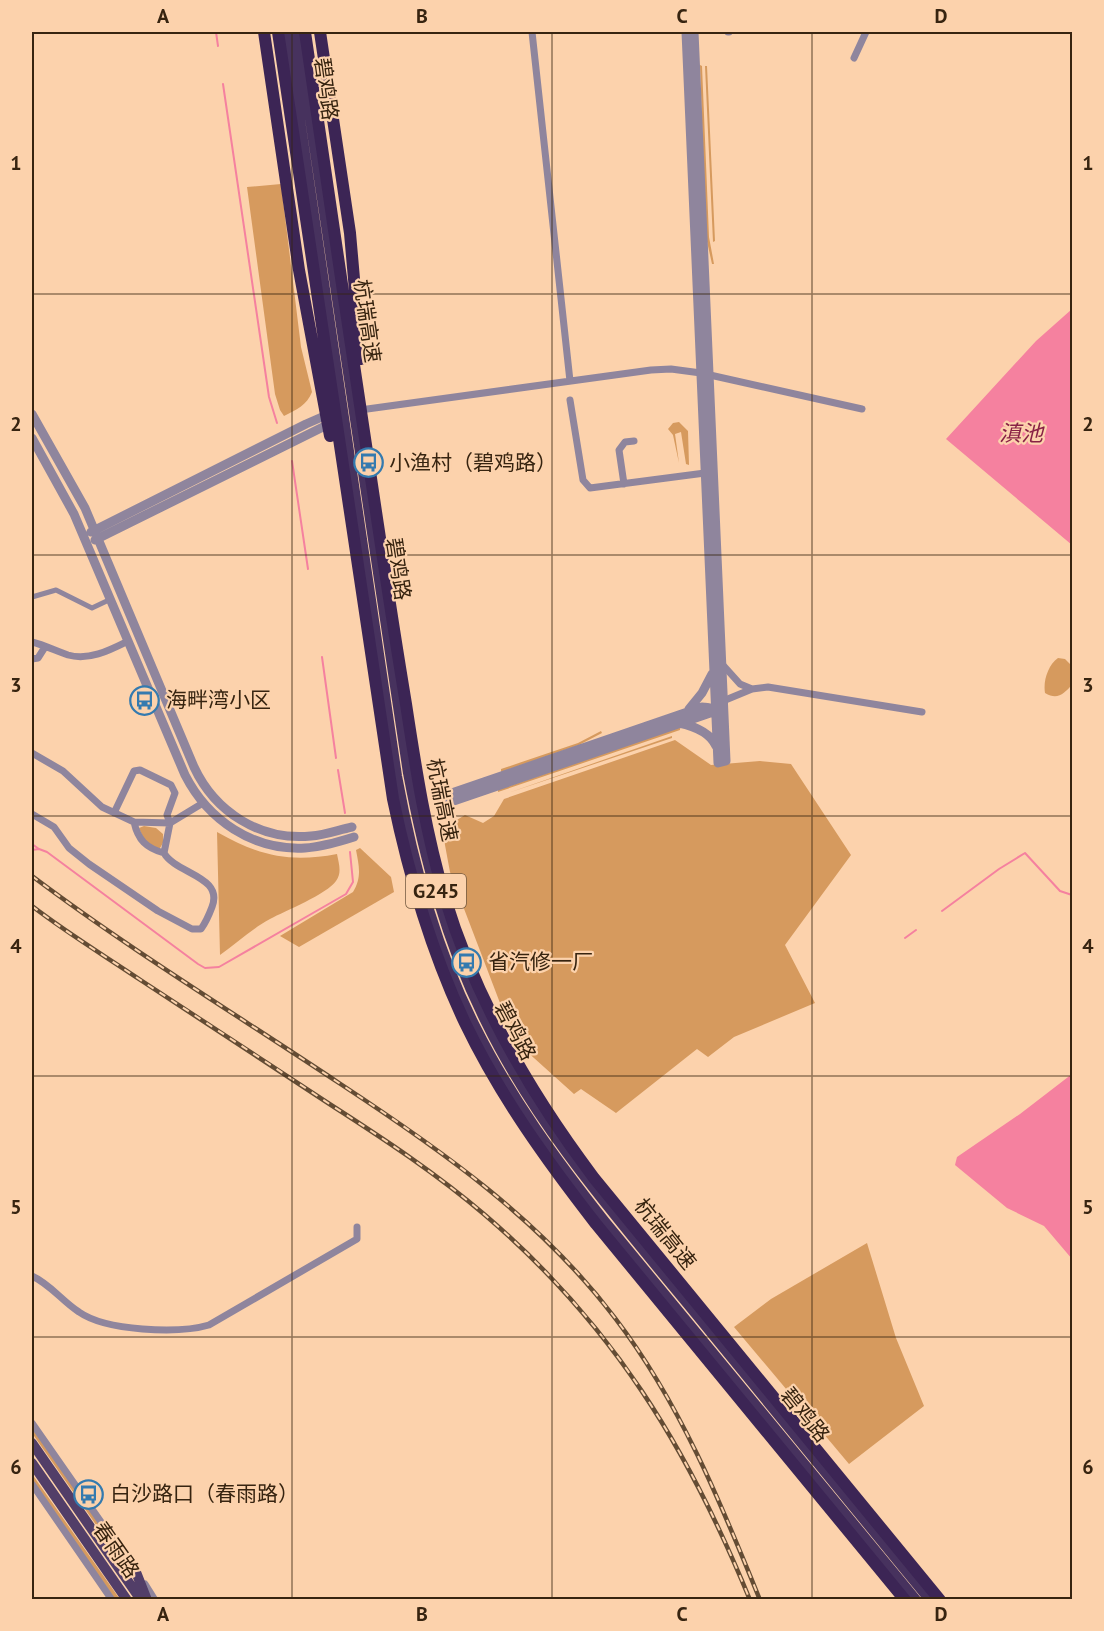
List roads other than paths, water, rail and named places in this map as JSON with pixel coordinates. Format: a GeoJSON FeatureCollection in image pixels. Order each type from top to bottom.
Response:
{"type":"FeatureCollection","features":[{"type":"Feature","properties":{"kind":"highway"},"geometry":{"type":"LineString","coordinates":[[264,32],[299,270],[368,645]]}},
{"type":"Feature","properties":{"kind":"highway"},"geometry":{"type":"LineString","coordinates":[[278,32],[368,645],[393,798],[413,885],[445,978],[465,1023],[493,1075],[534,1141],[596,1224],[905,1599]]}},
{"type":"Feature","properties":{"kind":"highway","name":"碧鸡路"},"geometry":{"type":"LineString","coordinates":[[286,32],[347,416],[415,806],[446,920],[485,1019],[544,1120],[594,1188],[931,1599]]}},
{"type":"Feature","properties":{"kind":"highway","name":"碧鸡路"},"geometry":{"type":"LineString","coordinates":[[298,32],[347,416],[402,809],[426,905],[448,967],[474,1027],[503,1079],[529,1120],[586,1199],[915,1599]]}},
{"type":"Feature","properties":{"kind":"highway","name":"杭瑞高速"},"geometry":{"type":"LineString","coordinates":[[305,32],[424,818],[446,901],[475,979],[489,1011],[530,1086],[568,1144],[940,1599]]}},
{"type":"Feature","properties":{"kind":"highway"},"geometry":{"type":"LineString","coordinates":[[320,32],[350,232],[372,485]]}},
{"type":"Feature","properties":{"kind":"main road","name":"春雨路"},"geometry":{"type":"LineString","coordinates":[[32,1443],[141,1599]]}},
{"type":"Feature","properties":{"kind":"main road","name":"春雨路"},"geometry":{"type":"LineString","coordinates":[[32,1463],[127,1599]]}},
{"type":"Feature","properties":{"kind":"main road"},"geometry":{"type":"LineString","coordinates":[[136,1572],[147,1599]]}},
{"type":"Feature","properties":{"kind":"street"},"geometry":{"type":"LineString","coordinates":[[532,32],[570,381]]}},
{"type":"Feature","properties":{"kind":"street"},"geometry":{"type":"LineString","coordinates":[[686,32],[705,373],[718,666],[716,711],[718,763],[726,761],[723,690],[718,666],[705,473],[705,373],[694,32]]}},
{"type":"Feature","properties":{"kind":"street"},"geometry":{"type":"LineString","coordinates":[[854,58],[866,32]]}},
{"type":"Feature","properties":{"kind":"street"},"geometry":{"type":"LineString","coordinates":[[86,539],[322,417],[347,416],[570,381],[671,369],[705,373],[862,409]]}},
{"type":"Feature","properties":{"kind":"street"},"geometry":{"type":"LineString","coordinates":[[570,400],[584,483],[593,489],[705,473]]}},
{"type":"Feature","properties":{"kind":"street"},"geometry":{"type":"LineString","coordinates":[[32,414],[85,508],[194,767],[215,800],[237,818],[273,834],[312,836],[352,827],[354,837],[305,848],[270,845],[228,826],[203,803],[185,775],[86,539],[32,438]]}},
{"type":"Feature","properties":{"kind":"street"},"geometry":{"type":"LineString","coordinates":[[624,484],[619,450],[625,442],[634,441]]}},
{"type":"Feature","properties":{"kind":"street"},"geometry":{"type":"LineString","coordinates":[[32,597],[56,590],[92,608],[111,599]]}},
{"type":"Feature","properties":{"kind":"street"},"geometry":{"type":"LineString","coordinates":[[32,642],[71,656],[82,656],[107,651],[128,641]]}},
{"type":"Feature","properties":{"kind":"street"},"geometry":{"type":"LineString","coordinates":[[32,659],[38,658],[45,647]]}},
{"type":"Feature","properties":{"kind":"street"},"geometry":{"type":"LineString","coordinates":[[718,666],[752,690]]}},
{"type":"Feature","properties":{"kind":"street"},"geometry":{"type":"LineString","coordinates":[[716,711],[680,719],[440,797],[442,805],[680,719],[697,701],[718,666]]}},
{"type":"Feature","properties":{"kind":"street"},"geometry":{"type":"LineString","coordinates":[[723,701],[752,690],[768,687],[922,712]]}},
{"type":"Feature","properties":{"kind":"street"},"geometry":{"type":"LineString","coordinates":[[716,711],[723,690]]}},
{"type":"Feature","properties":{"kind":"street"},"geometry":{"type":"LineString","coordinates":[[716,711],[724,721]]}},
{"type":"Feature","properties":{"kind":"street"},"geometry":{"type":"LineString","coordinates":[[680,719],[703,732],[715,742],[718,749]]}},
{"type":"Feature","properties":{"kind":"street"},"geometry":{"type":"LineString","coordinates":[[32,753],[63,771],[94,801],[134,822],[170,823],[203,803]]}},
{"type":"Feature","properties":{"kind":"street"},"geometry":{"type":"LineString","coordinates":[[114,813],[134,771],[140,770],[168,783],[173,789],[174,798],[167,815],[170,823],[164,853]]}},
{"type":"Feature","properties":{"kind":"street"},"geometry":{"type":"LineString","coordinates":[[32,814],[54,827],[69,848],[158,911],[192,929],[201,928],[205,924],[214,901],[213,890],[204,881],[172,862],[164,853],[153,850],[141,841],[134,822]]}},
{"type":"Feature","properties":{"kind":"street"},"geometry":{"type":"LineString","coordinates":[[32,1276],[81,1314],[90,1317],[135,1328],[194,1329],[209,1325],[357,1239],[357,1227]]}},
{"type":"Feature","properties":{"kind":"street"},"geometry":{"type":"LineString","coordinates":[[32,1423],[155,1599]]}},
{"type":"Feature","properties":{"kind":"street"},"geometry":{"type":"LineString","coordinates":[[32,1484],[112,1599]]}},
{"type":"Feature","properties":{"kind":"water","name":"滇池"},"geometry":{"type":"Polygon","coordinates":[[[1072,309],[1072,545],[946,439],[1036,341],[1072,309]]]}},
{"type":"Feature","properties":{"kind":"water"},"geometry":{"type":"Polygon","coordinates":[[[1072,1074],[1072,1259],[1044,1226],[1007,1208],[955,1165],[957,1157],[1020,1114],[1072,1074]]]}},
{"type":"Feature","properties":{"kind":"waterway"},"geometry":{"type":"LineString","coordinates":[[216,32],[218,46]]}},
{"type":"Feature","properties":{"kind":"waterway"},"geometry":{"type":"LineString","coordinates":[[223,84],[269,397],[277,423]]}},
{"type":"Feature","properties":{"kind":"waterway"},"geometry":{"type":"LineString","coordinates":[[292,461],[308,569]]}},
{"type":"Feature","properties":{"kind":"waterway"},"geometry":{"type":"LineString","coordinates":[[322,657],[336,758]]}},
{"type":"Feature","properties":{"kind":"waterway"},"geometry":{"type":"LineString","coordinates":[[338,770],[345,813]]}},
{"type":"Feature","properties":{"kind":"waterway"},"geometry":{"type":"LineString","coordinates":[[32,844],[39,849]]}},
{"type":"Feature","properties":{"kind":"waterway"},"geometry":{"type":"LineString","coordinates":[[32,850],[39,849],[47,852],[205,968],[219,967],[346,894],[353,882],[350,852]]}},
{"type":"Feature","properties":{"kind":"waterway"},"geometry":{"type":"LineString","coordinates":[[942,911],[1025,853],[1060,891],[1072,895]]}},
{"type":"Feature","properties":{"kind":"waterway"},"geometry":{"type":"LineString","coordinates":[[905,938],[916,930]]}},
{"type":"Feature","properties":{"kind":"railway"},"geometry":{"type":"LineString","coordinates":[[32,876],[145,956],[415,1134],[487,1188],[555,1249],[615,1318],[638,1350],[679,1418],[714,1490],[760,1600]]}},
{"type":"Feature","properties":{"kind":"railway"},"geometry":{"type":"LineString","coordinates":[[32,906],[410,1157],[467,1200],[530,1257],[571,1299],[642,1391],[700,1490],[750,1600]]}},
{"type":"Feature","properties":{"kind":"place","name":"小渔村（碧鸡路）"},"geometry":{"type":"Point","coordinates":[368,463]}},
{"type":"Feature","properties":{"kind":"place","name":"海畔湾小区"},"geometry":{"type":"Point","coordinates":[145,700]}},
{"type":"Feature","properties":{"kind":"place","name":"省汽修一厂"},"geometry":{"type":"Point","coordinates":[467,962]}},
{"type":"Feature","properties":{"kind":"place","name":"白沙路口（春雨路）"},"geometry":{"type":"Point","coordinates":[89,1494]}}]}
